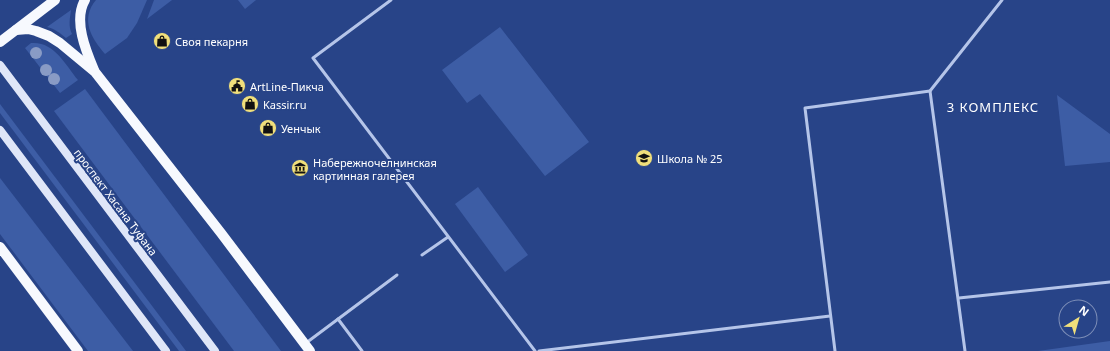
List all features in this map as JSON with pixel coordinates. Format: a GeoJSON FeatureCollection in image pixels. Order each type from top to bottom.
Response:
{"type":"FeatureCollection","features":[{"type":"Feature","properties":{"kind":"main road"},"geometry":{"type":"LineString","coordinates":[[0,42],[56,0]]}},
{"type":"Feature","properties":{"kind":"main road"},"geometry":{"type":"LineString","coordinates":[[85,0],[82,5],[80,25],[84,45],[95,72]]}},
{"type":"Feature","properties":{"kind":"main road"},"geometry":{"type":"LineString","coordinates":[[12,33],[28,30],[36,31],[49,36],[60,43],[95,72],[216,227],[307,348]]}},
{"type":"Feature","properties":{"kind":"main road","name":"проспект Хасана Туфана"},"geometry":{"type":"LineString","coordinates":[[0,66],[214,351]]}},
{"type":"Feature","properties":{"kind":"main road"},"geometry":{"type":"LineString","coordinates":[[0,130],[166,351]]}},
{"type":"Feature","properties":{"kind":"main road"},"geometry":{"type":"LineString","coordinates":[[0,247],[78,351]]}},
{"type":"Feature","properties":{"kind":"lane"},"geometry":{"type":"LineString","coordinates":[[391,0],[313,58],[535,351]]}},
{"type":"Feature","properties":{"kind":"lane"},"geometry":{"type":"LineString","coordinates":[[835,351],[805,108],[930,90],[1002,0]]}},
{"type":"Feature","properties":{"kind":"lane"},"geometry":{"type":"LineString","coordinates":[[930,90],[965,351]]}},
{"type":"Feature","properties":{"kind":"lane"},"geometry":{"type":"LineString","coordinates":[[422,255],[448,237]]}},
{"type":"Feature","properties":{"kind":"lane"},"geometry":{"type":"LineString","coordinates":[[307,348],[338,319],[397,275]]}},
{"type":"Feature","properties":{"kind":"lane"},"geometry":{"type":"LineString","coordinates":[[958,298],[1110,282]]}},
{"type":"Feature","properties":{"kind":"lane"},"geometry":{"type":"LineString","coordinates":[[539,351],[830,316]]}},
{"type":"Feature","properties":{"kind":"lane"},"geometry":{"type":"LineString","coordinates":[[338,319],[362,351]]}},
{"type":"Feature","properties":{"kind":"shaded area"},"geometry":{"type":"Polygon","coordinates":[[[96,0],[147,0],[137,23],[127,38],[105,54],[95,41],[89,28],[89,14],[91,7],[96,0]]]}},
{"type":"Feature","properties":{"kind":"shaded area"},"geometry":{"type":"Polygon","coordinates":[[[154,0],[172,0],[147,19],[154,0]]]}},
{"type":"Feature","properties":{"kind":"shaded area"},"geometry":{"type":"Polygon","coordinates":[[[238,0],[256,0],[245,9],[238,0]]]}},
{"type":"Feature","properties":{"kind":"shaded area"},"geometry":{"type":"Polygon","coordinates":[[[71,10],[70,25],[72,34],[66,38],[57,31],[47,27],[71,10]]]}},
{"type":"Feature","properties":{"kind":"shaded area"},"geometry":{"type":"Polygon","coordinates":[[[500,27],[589,142],[545,176],[480,94],[467,103],[442,70],[500,27]]]}},
{"type":"Feature","properties":{"kind":"shaded area"},"geometry":{"type":"Polygon","coordinates":[[[31,43],[39,43],[53,50],[78,80],[60,93],[25,48],[31,43]]]}},
{"type":"Feature","properties":{"kind":"shaded area"},"geometry":{"type":"Polygon","coordinates":[[[85,89],[281,351],[234,351],[54,111],[85,89]]]}},
{"type":"Feature","properties":{"kind":"shaded area"},"geometry":{"type":"Polygon","coordinates":[[[1057,95],[1110,134],[1110,162],[1065,166],[1057,95]]]}},
{"type":"Feature","properties":{"kind":"shaded area"},"geometry":{"type":"Polygon","coordinates":[[[0,104],[186,351],[179,351],[0,113],[0,104]]]}},
{"type":"Feature","properties":{"kind":"shaded area"},"geometry":{"type":"Polygon","coordinates":[[[0,178],[133,351],[88,351],[0,234],[0,178]]]}},
{"type":"Feature","properties":{"kind":"shaded area"},"geometry":{"type":"Polygon","coordinates":[[[478,187],[528,255],[505,272],[455,204],[478,187]]]}},
{"type":"Feature","properties":{"kind":"shaded area"},"geometry":{"type":"Polygon","coordinates":[[[1110,341],[1110,351],[1038,351],[1110,341]]]}},
{"type":"Feature","properties":{"kind":"place","name":"Своя пекарня"},"geometry":{"type":"Point","coordinates":[162,41]}},
{"type":"Feature","properties":{"kind":"place","name":"ArtLine-Пикча"},"geometry":{"type":"Point","coordinates":[237,86]}},
{"type":"Feature","properties":{"kind":"place","name":"Kassir.ru"},"geometry":{"type":"Point","coordinates":[250,104]}},
{"type":"Feature","properties":{"kind":"place","name":"Уенчык"},"geometry":{"type":"Point","coordinates":[268,128]}},
{"type":"Feature","properties":{"kind":"place","name":"Школа № 25"},"geometry":{"type":"Point","coordinates":[644,158]}},
{"type":"Feature","properties":{"kind":"place","name":"Набережночелнинская картинная галерея"},"geometry":{"type":"Point","coordinates":[300,168]}},
{"type":"Feature","properties":{"kind":"district","name":"3 КОМПЛЕКС"},"geometry":{"type":"Point","coordinates":[993,107]}}]}
